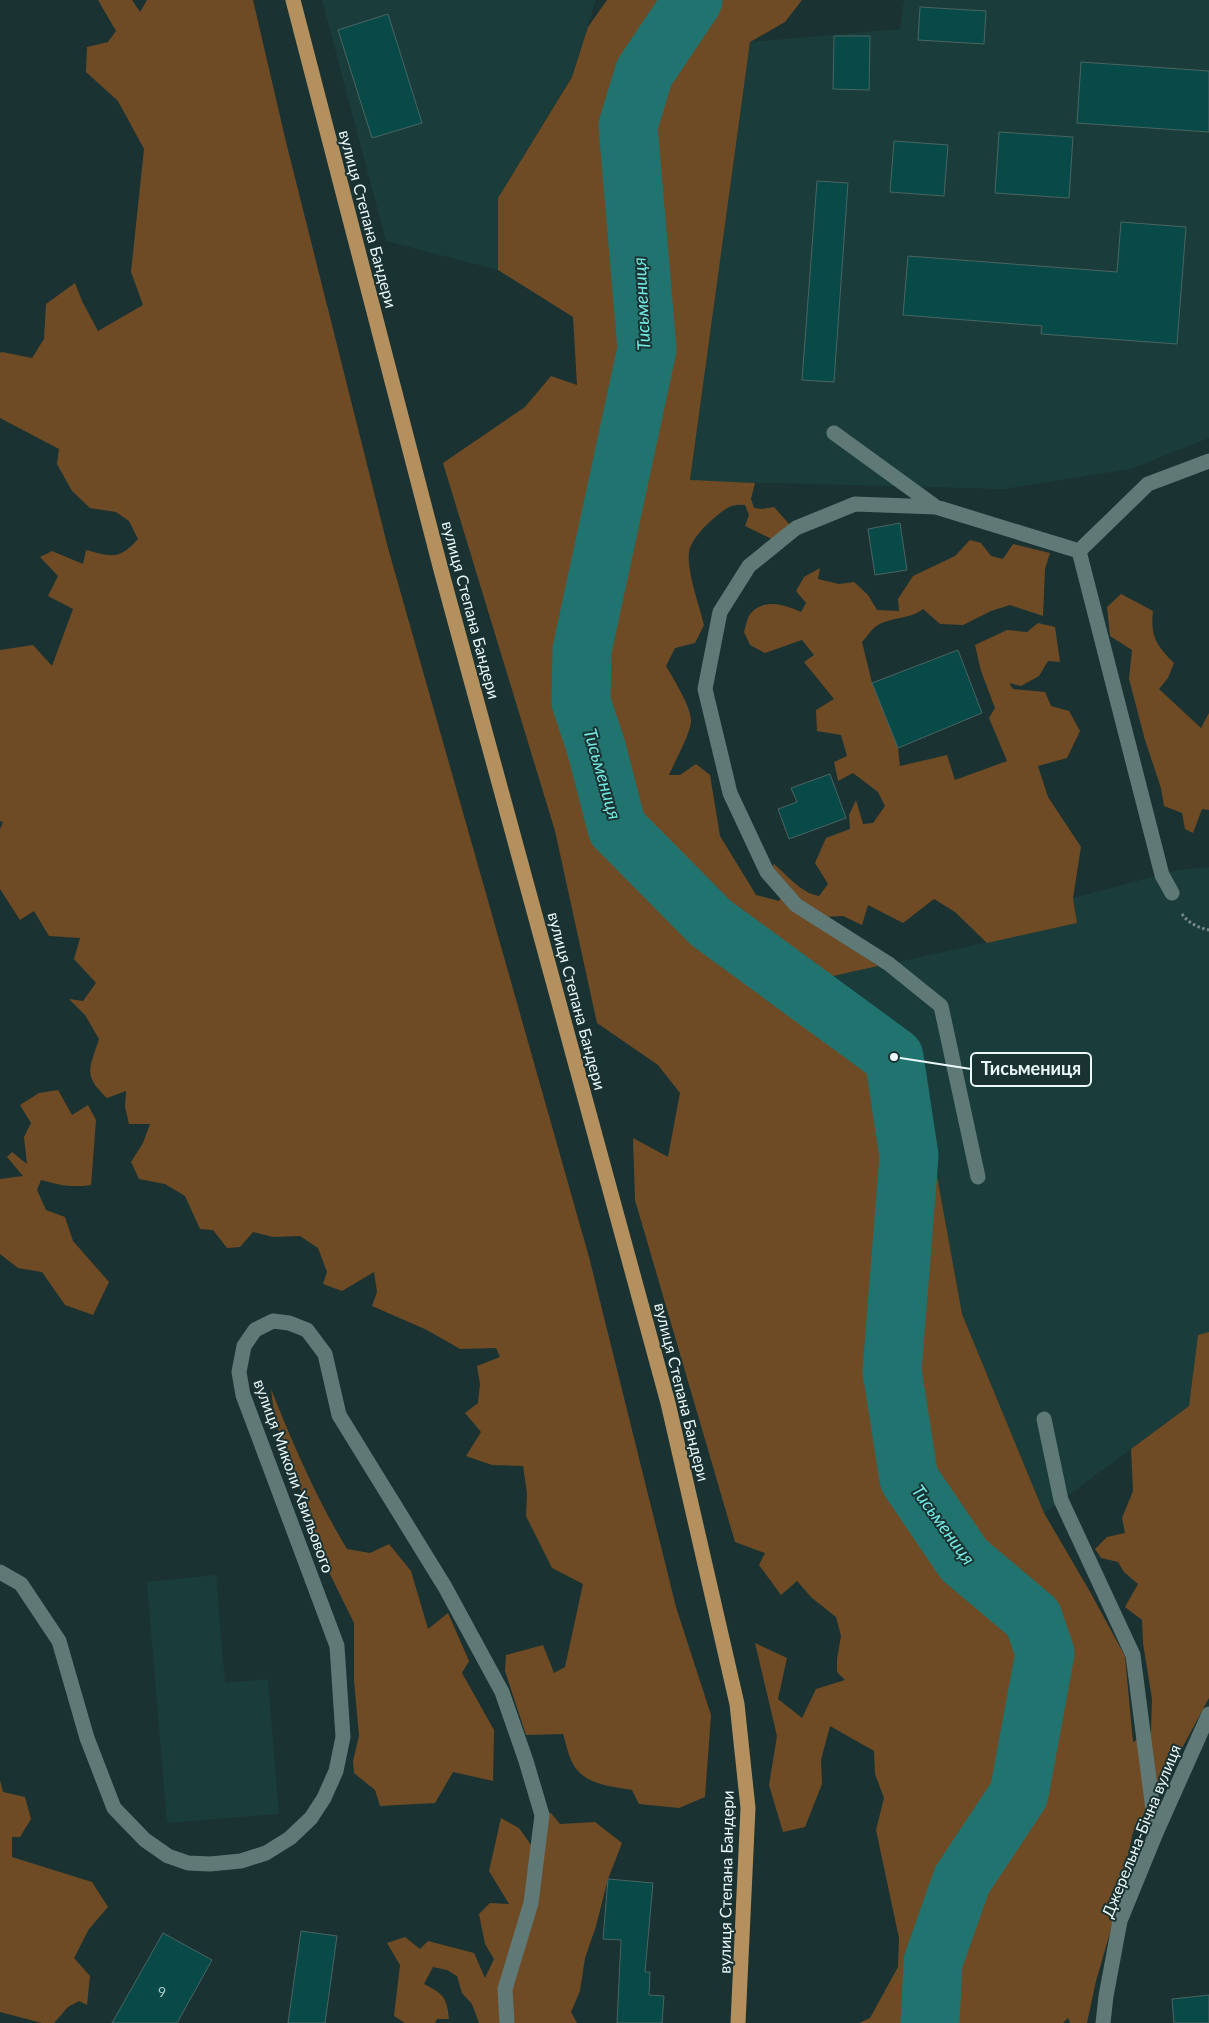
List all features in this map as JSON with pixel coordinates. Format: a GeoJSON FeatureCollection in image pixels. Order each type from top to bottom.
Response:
{"type":"FeatureCollection","features":[{"type":"Feature","properties":{"kind":"main road","name":"вулиця Степана Бандери"},"geometry":{"type":"LineString","coordinates":[[293,0],[441,570],[668,1402],[737,1704],[748,1808],[738,2023]]}},
{"type":"Feature","properties":{"kind":"street"},"geometry":{"type":"LineString","coordinates":[[834,433],[936,507]]}},
{"type":"Feature","properties":{"kind":"street"},"geometry":{"type":"LineString","coordinates":[[1079,551],[1148,484],[1209,461]]}},
{"type":"Feature","properties":{"kind":"street"},"geometry":{"type":"LineString","coordinates":[[978,1177],[941,1006],[889,964],[796,905],[767,872],[730,793],[705,689],[720,612],[749,566],[796,528],[855,504],[936,507],[1079,551]]}},
{"type":"Feature","properties":{"kind":"street"},"geometry":{"type":"LineString","coordinates":[[1079,551],[1162,875],[1172,893]]}},
{"type":"Feature","properties":{"kind":"street","name":"вулиця Миколи Хвильового"},"geometry":{"type":"LineString","coordinates":[[0,1572],[22,1584],[59,1641],[87,1738],[114,1808],[145,1840],[168,1856],[188,1863],[210,1864],[242,1862],[266,1853],[290,1838],[310,1818],[324,1798],[336,1771],[343,1737],[337,1646],[243,1395],[239,1372],[244,1346],[255,1330],[273,1321],[289,1323],[307,1330],[325,1354],[339,1416],[445,1587],[502,1692],[542,1815],[531,1903],[505,1988],[506,2023]]}},
{"type":"Feature","properties":{"kind":"street"},"geometry":{"type":"LineString","coordinates":[[1044,1419],[1061,1500],[1133,1655],[1156,1833]]}},
{"type":"Feature","properties":{"kind":"street","name":"Джерельна-Бічна вулиця"},"geometry":{"type":"LineString","coordinates":[[1103,2023],[1120,1921],[1156,1833],[1209,1714]]}},
{"type":"Feature","properties":{"kind":"path"},"geometry":{"type":"LineString","coordinates":[[1172,893],[1183,917],[1200,928],[1209,930]]}},
{"type":"Feature","properties":{"kind":"shaded area"},"geometry":{"type":"Polygon","coordinates":[[[98,0],[132,0],[140,12],[147,0],[253,0],[286,142],[388,548],[589,1257],[676,1607],[711,1715],[705,1797],[679,1808],[639,1804],[632,1790],[607,1786],[584,1776],[573,1764],[563,1734],[526,1735],[505,1671],[506,1655],[543,1645],[554,1673],[565,1667],[583,1584],[552,1568],[526,1516],[527,1493],[523,1466],[492,1465],[466,1456],[481,1432],[465,1413],[478,1403],[480,1384],[477,1366],[500,1357],[496,1348],[460,1349],[427,1330],[372,1306],[377,1292],[374,1272],[342,1291],[323,1284],[327,1272],[318,1248],[300,1236],[273,1237],[253,1232],[240,1247],[227,1248],[213,1230],[200,1229],[185,1196],[165,1184],[139,1179],[131,1162],[143,1143],[150,1124],[129,1124],[125,1107],[126,1091],[107,1098],[94,1083],[90,1071],[99,1039],[85,1015],[69,999],[83,1001],[96,983],[74,959],[80,938],[49,936],[34,911],[20,920],[0,889],[0,829],[3,822],[0,821],[0,650],[33,645],[52,666],[73,609],[48,596],[58,576],[40,557],[52,551],[83,564],[86,550],[109,555],[120,554],[126,551],[138,539],[129,521],[116,512],[90,508],[72,491],[57,464],[59,449],[0,418],[0,353],[32,358],[44,339],[46,304],[75,283],[98,331],[143,305],[131,272],[144,149],[118,101],[86,72],[87,47],[108,42],[116,31],[98,0]]]}},
{"type":"Feature","properties":{"kind":"shaded area"},"geometry":{"type":"Polygon","coordinates":[[[322,0],[596,0],[572,76],[498,198],[498,270],[386,241],[322,0]]]}},
{"type":"Feature","properties":{"kind":"shaded area"},"geometry":{"type":"Polygon","coordinates":[[[607,0],[802,0],[785,22],[750,42],[690,480],[755,483],[751,499],[754,508],[774,507],[790,525],[774,540],[745,526],[749,515],[745,505],[740,505],[732,506],[725,510],[700,532],[690,548],[689,565],[704,625],[695,643],[675,648],[666,666],[685,700],[691,720],[686,739],[669,775],[680,775],[696,764],[710,775],[720,836],[756,895],[779,901],[787,889],[770,869],[774,864],[800,887],[819,896],[828,884],[815,863],[826,838],[850,829],[849,815],[856,800],[863,824],[873,823],[885,806],[878,792],[853,773],[838,781],[834,762],[847,756],[841,735],[817,731],[816,710],[834,699],[804,662],[814,655],[802,640],[765,653],[750,645],[744,632],[751,613],[757,608],[769,604],[782,605],[801,612],[806,603],[796,591],[804,577],[820,568],[818,579],[839,584],[854,582],[868,595],[877,610],[899,611],[898,599],[913,576],[955,556],[970,540],[981,543],[991,556],[1003,559],[1013,544],[1050,553],[1045,569],[1043,616],[1010,605],[991,611],[963,625],[940,624],[923,609],[913,615],[883,622],[872,630],[862,642],[872,683],[898,748],[900,766],[947,755],[955,780],[1007,761],[989,718],[995,708],[981,671],[975,645],[1007,630],[1027,632],[1038,623],[1055,627],[1060,662],[1048,661],[1039,676],[1021,686],[1009,683],[1013,689],[1045,692],[1051,706],[1069,711],[1080,731],[1067,758],[1038,766],[1048,797],[1081,847],[1073,898],[1077,923],[987,943],[955,912],[934,899],[903,923],[868,905],[862,925],[843,916],[804,918],[878,966],[824,978],[916,1060],[962,1314],[1044,1513],[1125,1656],[1133,1742],[1151,1732],[1152,1699],[1143,1643],[1142,1620],[1125,1607],[1138,1584],[1124,1572],[1118,1562],[1101,1558],[1095,1549],[1107,1537],[1125,1533],[1122,1518],[1133,1491],[1131,1449],[1189,1406],[1198,1335],[1209,1332],[1209,1698],[1160,1789],[1133,1832],[1116,1912],[1096,1981],[1087,2023],[1070,2023],[1068,2018],[1063,2023],[859,2023],[870,2018],[898,1967],[899,1938],[876,1830],[884,1798],[875,1774],[874,1751],[830,1726],[821,1760],[822,1784],[805,1827],[783,1832],[769,1785],[777,1736],[755,1643],[787,1658],[778,1699],[802,1718],[816,1689],[845,1680],[837,1672],[841,1636],[836,1617],[812,1598],[797,1581],[781,1595],[759,1565],[765,1553],[735,1542],[635,1200],[633,1138],[668,1157],[680,1093],[658,1065],[597,1023],[555,831],[443,463],[525,407],[551,376],[577,385],[573,317],[498,270],[498,198],[572,77],[588,27],[607,0]]]}},
{"type":"Feature","properties":{"kind":"shaded area"},"geometry":{"type":"Polygon","coordinates":[[[904,0],[1209,0],[1209,438],[1131,469],[1004,489],[690,481],[750,42],[900,29],[904,0]]]}},
{"type":"Feature","properties":{"kind":"shaded area"},"geometry":{"type":"Polygon","coordinates":[[[1121,594],[1153,611],[1152,620],[1156,640],[1174,663],[1168,678],[1159,689],[1201,728],[1209,713],[1209,810],[1202,809],[1193,833],[1185,829],[1182,813],[1164,806],[1161,788],[1145,740],[1129,679],[1132,650],[1110,636],[1107,607],[1121,594]]]}},
{"type":"Feature","properties":{"kind":"shaded area"},"geometry":{"type":"Polygon","coordinates":[[[1209,867],[1209,1332],[1198,1335],[1189,1406],[1044,1513],[962,1314],[916,1060],[824,978],[1077,923],[1073,898],[1178,870],[1209,867]]]}},
{"type":"Feature","properties":{"kind":"shaded area"},"geometry":{"type":"Polygon","coordinates":[[[58,1090],[72,1115],[88,1105],[96,1120],[91,1185],[66,1186],[41,1180],[37,1190],[46,1210],[65,1217],[73,1241],[109,1282],[93,1315],[65,1305],[42,1272],[18,1268],[0,1254],[0,1179],[23,1176],[7,1157],[12,1152],[27,1164],[24,1137],[31,1123],[20,1105],[39,1093],[58,1090]]]}},
{"type":"Feature","properties":{"kind":"shaded area"},"geometry":{"type":"Polygon","coordinates":[[[271,1389],[325,1510],[347,1549],[370,1553],[389,1544],[411,1571],[428,1629],[448,1613],[469,1661],[462,1673],[494,1730],[493,1781],[453,1772],[435,1803],[380,1806],[375,1790],[354,1773],[353,1761],[359,1736],[354,1680],[354,1623],[324,1562],[297,1478],[275,1422],[271,1389]]]}},
{"type":"Feature","properties":{"kind":"shaded area"},"geometry":{"type":"Polygon","coordinates":[[[216,1575],[225,1683],[268,1679],[279,1814],[167,1823],[147,1582],[216,1575]]]}},
{"type":"Feature","properties":{"kind":"shaded area"},"geometry":{"type":"Polygon","coordinates":[[[0,1780],[3,1792],[25,1797],[31,1819],[20,1837],[12,1837],[12,1857],[92,1882],[108,1907],[89,1929],[74,1958],[90,1976],[87,2005],[79,2001],[68,2007],[54,2023],[42,2023],[0,2012],[0,1780]]]}},
{"type":"Feature","properties":{"kind":"shaded area"},"geometry":{"type":"Polygon","coordinates":[[[550,1812],[560,1824],[595,1822],[622,1843],[608,1879],[596,1926],[585,1958],[580,1991],[571,2012],[577,2023],[479,2023],[472,2004],[462,1993],[457,1976],[447,1970],[433,1967],[424,1984],[443,1997],[449,2019],[437,2019],[435,2023],[405,2023],[394,2016],[400,1965],[387,1943],[405,1937],[420,1949],[428,1941],[474,1953],[485,1978],[494,1959],[485,1944],[479,1914],[490,1903],[509,1904],[489,1871],[501,1818],[519,1828],[531,1845],[550,1812]]]}},
{"type":"Feature","properties":{"kind":"building"},"geometry":{"type":"Polygon","coordinates":[[[920,7],[986,11],[984,44],[918,40],[920,7]]]}},
{"type":"Feature","properties":{"kind":"building"},"geometry":{"type":"Polygon","coordinates":[[[388,14],[422,123],[372,138],[338,30],[388,14]]]}},
{"type":"Feature","properties":{"kind":"building"},"geometry":{"type":"Polygon","coordinates":[[[834,36],[870,36],[869,90],[833,89],[834,36]]]}},
{"type":"Feature","properties":{"kind":"building"},"geometry":{"type":"Polygon","coordinates":[[[1081,62],[1209,71],[1209,132],[1077,123],[1081,62]]]}},
{"type":"Feature","properties":{"kind":"building"},"geometry":{"type":"Polygon","coordinates":[[[999,132],[1073,137],[1069,198],[995,193],[999,132]]]}},
{"type":"Feature","properties":{"kind":"building"},"geometry":{"type":"Polygon","coordinates":[[[894,141],[948,145],[944,196],[890,192],[894,141]]]}},
{"type":"Feature","properties":{"kind":"building"},"geometry":{"type":"Polygon","coordinates":[[[817,181],[848,183],[834,382],[802,380],[817,181]]]}},
{"type":"Feature","properties":{"kind":"building"},"geometry":{"type":"Polygon","coordinates":[[[1121,222],[1186,227],[1177,344],[1041,334],[1042,326],[903,315],[908,256],[1117,272],[1121,222]]]}},
{"type":"Feature","properties":{"kind":"building"},"geometry":{"type":"Polygon","coordinates":[[[900,523],[907,570],[875,575],[868,529],[900,523]]]}},
{"type":"Feature","properties":{"kind":"building"},"geometry":{"type":"Polygon","coordinates":[[[958,650],[982,713],[898,748],[872,683],[958,650]]]}},
{"type":"Feature","properties":{"kind":"building"},"geometry":{"type":"Polygon","coordinates":[[[830,774],[846,818],[789,839],[778,809],[797,802],[791,788],[830,774]]]}},
{"type":"Feature","properties":{"kind":"building"},"geometry":{"type":"Polygon","coordinates":[[[608,1879],[653,1883],[645,1972],[650,1972],[649,1995],[664,1996],[662,2023],[617,2023],[621,1940],[603,1939],[608,1879]]]}},
{"type":"Feature","properties":{"kind":"building"},"geometry":{"type":"Polygon","coordinates":[[[301,1931],[337,1936],[325,2023],[288,2023],[301,1931]]]}},
{"type":"Feature","properties":{"kind":"building"},"geometry":{"type":"Polygon","coordinates":[[[163,1933],[212,1960],[177,2023],[112,2023],[163,1933]]]}},
{"type":"Feature","properties":{"kind":"building"},"geometry":{"type":"Polygon","coordinates":[[[1209,1995],[1209,2023],[1174,2023],[1172,1999],[1209,1995]]]}},
{"type":"Feature","properties":{"kind":"waterway","name":"Тисьмениця"},"geometry":{"type":"LineString","coordinates":[[693,0],[644,73],[628,126],[647,349],[582,650],[581,702],[596,747],[617,828],[711,923],[894,1057],[909,1156],[892,1371],[909,1479],[964,1560],[1033,1618],[1045,1653],[1019,1794],[962,1880],[933,1962],[930,2023]]}},
{"type":"Feature","properties":{"kind":"place","name":"Тисьмениця"},"geometry":{"type":"Point","coordinates":[894,1057]}}]}
